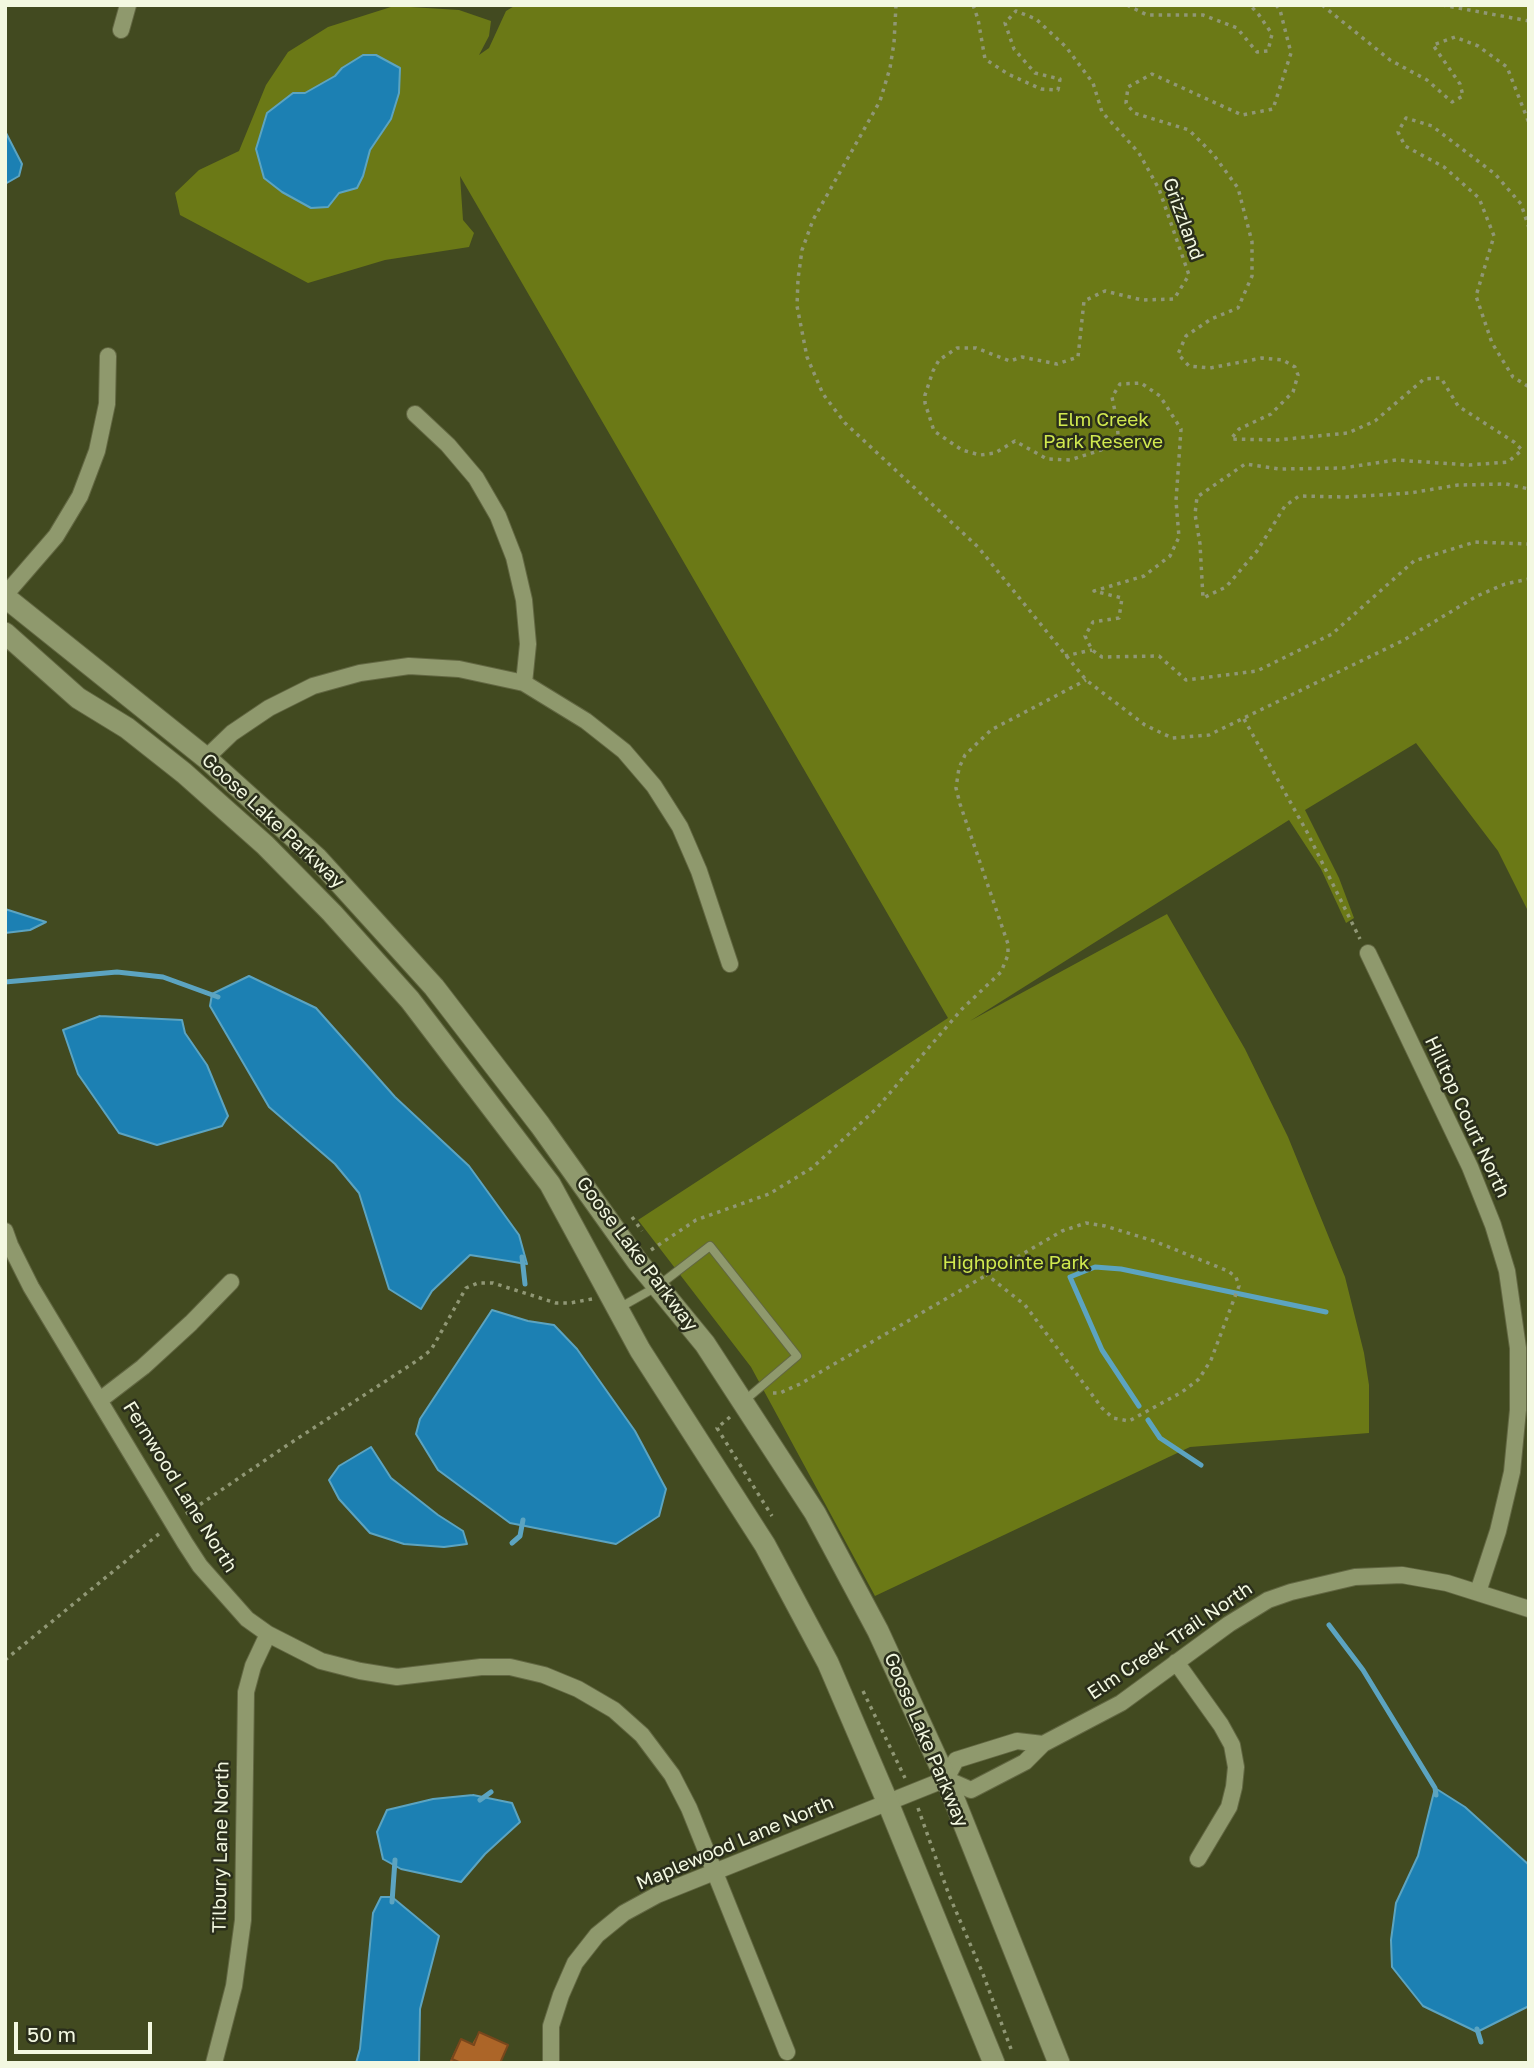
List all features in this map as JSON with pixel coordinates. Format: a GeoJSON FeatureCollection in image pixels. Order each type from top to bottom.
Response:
{"type":"FeatureCollection","features":[{"type":"Feature","properties":{"kind":"street"},"geometry":{"type":"LineString","coordinates":[[121,30],[128,5]]}},
{"type":"Feature","properties":{"kind":"street"},"geometry":{"type":"LineString","coordinates":[[5,596],[56,536],[80,496],[97,451],[104,416],[108,356]]}},
{"type":"Feature","properties":{"kind":"street"},"geometry":{"type":"LineString","coordinates":[[415,414],[448,444],[476,478],[498,516],[514,557],[524,600],[528,644],[524,683]]}},
{"type":"Feature","properties":{"kind":"street","name":"Goose Lake Parkway"},"geometry":{"type":"LineString","coordinates":[[5,596],[206,758],[317,858],[425,977],[540,1125],[658,1286],[705,1343],[827,1534],[878,1631],[946,1779],[1059,2063]]}},
{"type":"Feature","properties":{"kind":"street","name":"Goose Lake Parkway"},"geometry":{"type":"LineString","coordinates":[[5,633],[78,698],[127,728],[184,773],[265,845],[341,923],[410,1000],[551,1184],[640,1350],[765,1545],[828,1663],[994,2063]]}},
{"type":"Feature","properties":{"kind":"street"},"geometry":{"type":"LineString","coordinates":[[206,758],[232,733],[269,708],[313,686],[360,673],[409,666],[459,669],[524,683],[586,721],[615,743],[654,786],[680,827],[699,871],[730,964]]}},
{"type":"Feature","properties":{"kind":"street","name":"Hilltop Court North"},"geometry":{"type":"LineString","coordinates":[[1368,953],[1470,1167],[1493,1225],[1507,1271],[1518,1348],[1518,1410],[1512,1472],[1498,1531],[1478,1592]]}},
{"type":"Feature","properties":{"kind":"street","name":"Fernwood Lane North"},"geometry":{"type":"LineString","coordinates":[[5,1231],[31,1287],[173,1523],[200,1566],[247,1619],[268,1634],[321,1661],[360,1671],[397,1676],[481,1667],[510,1667],[544,1675],[578,1689],[614,1710],[642,1735],[672,1775],[689,1808],[787,2052]]}},
{"type":"Feature","properties":{"kind":"street"},"geometry":{"type":"LineString","coordinates":[[100,1400],[144,1367],[231,1282]]}},
{"type":"Feature","properties":{"kind":"street","name":"Elm Creek Trail North"},"geometry":{"type":"LineString","coordinates":[[1043,1744],[1017,1741],[956,1760],[946,1779],[971,1790],[1025,1762],[1043,1744],[1121,1703],[1229,1624],[1268,1600],[1312,1586],[1355,1577],[1402,1575],[1447,1583],[1529,1609]]}},
{"type":"Feature","properties":{"kind":"street","name":"Tilbury Lane North"},"geometry":{"type":"LineString","coordinates":[[214,2063],[234,1986],[243,1920],[246,1692],[253,1666],[268,1634]]}},
{"type":"Feature","properties":{"kind":"street"},"geometry":{"type":"LineString","coordinates":[[1176,1662],[1221,1725],[1232,1745],[1236,1767],[1229,1807],[1198,1859]]}},
{"type":"Feature","properties":{"kind":"street","name":"Maplewood Lane North"},"geometry":{"type":"LineString","coordinates":[[551,2063],[551,2026],[575,1963],[597,1935],[624,1913],[657,1895],[946,1779]]}},
{"type":"Feature","properties":{"kind":"lane"},"geometry":{"type":"LineString","coordinates":[[618,1308],[658,1286],[710,1246],[796,1356],[744,1401]]}},
{"type":"Feature","properties":{"kind":"path"},"geometry":{"type":"LineString","coordinates":[[896,5],[890,68],[880,100],[813,220],[802,250],[797,306],[807,357],[823,394],[845,423],[978,547],[1086,680],[1145,725],[1172,738],[1209,735],[1402,641],[1477,596],[1506,584],[1529,579]]}},
{"type":"Feature","properties":{"kind":"path","name":"Grizzland"},"geometry":{"type":"LineString","coordinates":[[973,5],[985,59],[1008,74],[1041,89],[1058,90],[1060,79],[1035,73],[1014,50],[1005,23],[1016,11],[1036,19],[1066,47],[1093,83],[1102,112],[1139,153],[1159,189],[1189,275],[1174,299],[1142,300],[1105,290],[1084,301],[1078,357],[1057,364],[1022,357],[1010,361],[976,348],[957,348],[939,360],[925,395],[925,404],[934,431],[962,450],[980,455],[995,453],[1015,441],[1047,459],[1070,460],[1101,450],[1118,435],[1112,397],[1121,384],[1141,383],[1160,396],[1181,429],[1176,502],[1179,537],[1170,556],[1144,576],[1094,591],[1122,598],[1119,618],[1093,622],[1085,636],[1092,650]]}},
{"type":"Feature","properties":{"kind":"path"},"geometry":{"type":"LineString","coordinates":[[1127,5],[1147,15],[1203,15],[1237,28],[1257,52],[1268,51],[1272,34],[1250,5]]}},
{"type":"Feature","properties":{"kind":"path"},"geometry":{"type":"LineString","coordinates":[[1276,5],[1280,10],[1291,53],[1273,109],[1242,115],[1152,74],[1128,87],[1126,103],[1135,113],[1189,131],[1213,154],[1238,188],[1252,242],[1252,276],[1238,308],[1211,319],[1185,336],[1178,354],[1189,366],[1210,368],[1262,358],[1283,360],[1294,367],[1297,376],[1293,392],[1271,414],[1239,429],[1231,439],[1287,440],[1348,433],[1374,421],[1424,379],[1441,378],[1458,406],[1522,450],[1508,462],[1469,465],[1396,460],[1343,468],[1280,469],[1245,464],[1197,497],[1195,514],[1200,544],[1203,598],[1226,587],[1257,551],[1285,506],[1299,496],[1346,497],[1410,493],[1458,485],[1506,484],[1529,489]]}},
{"type":"Feature","properties":{"kind":"path"},"geometry":{"type":"LineString","coordinates":[[1322,5],[1390,60],[1427,80],[1452,102],[1463,96],[1460,84],[1433,45],[1455,37],[1478,46],[1507,67],[1529,123]]}},
{"type":"Feature","properties":{"kind":"path"},"geometry":{"type":"LineString","coordinates":[[1442,5],[1529,22]]}},
{"type":"Feature","properties":{"kind":"path"},"geometry":{"type":"LineString","coordinates":[[1529,228],[1521,204],[1495,174],[1432,125],[1406,118],[1398,132],[1405,146],[1444,167],[1479,198],[1494,236],[1476,296],[1492,343],[1513,377],[1529,387]]}},
{"type":"Feature","properties":{"kind":"path"},"geometry":{"type":"LineString","coordinates":[[1065,656],[1092,650],[1102,657],[1159,656],[1186,680],[1256,671],[1332,634],[1414,561],[1475,542],[1529,544]]}},
{"type":"Feature","properties":{"kind":"path"},"geometry":{"type":"LineString","coordinates":[[653,1248],[696,1220],[769,1194],[813,1168],[876,1109],[962,1009],[1001,972],[1009,955],[1008,944],[960,804],[956,788],[959,768],[965,755],[991,730],[1086,680]]}},
{"type":"Feature","properties":{"kind":"path"},"geometry":{"type":"LineString","coordinates":[[1244,719],[1312,842],[1368,953]]}},
{"type":"Feature","properties":{"kind":"path"},"geometry":{"type":"LineString","coordinates":[[1086,1223],[1154,1241],[1228,1271],[1236,1277],[1239,1286],[1211,1360],[1199,1379],[1182,1392],[1129,1421],[1113,1418],[1102,1409],[1025,1304],[986,1275],[1062,1231],[1086,1223]]}},
{"type":"Feature","properties":{"kind":"path"},"geometry":{"type":"LineString","coordinates":[[5,1660],[173,1523],[431,1350],[466,1288],[478,1283],[493,1283],[556,1303],[592,1299]]}},
{"type":"Feature","properties":{"kind":"green space","name":"Elm Creek Park Reserve"},"geometry":{"type":"Polygon","coordinates":[[[516,5],[1529,5],[1529,913],[1498,851],[1416,743],[1305,810],[1339,878],[1354,918],[1346,923],[1321,869],[1289,820],[970,1021],[1167,914],[1245,1049],[1288,1137],[1345,1277],[1369,1385],[1369,1433],[1190,1447],[875,1596],[751,1367],[638,1220],[948,1018],[460,176],[463,220],[474,233],[469,247],[385,260],[308,283],[180,215],[175,193],[199,170],[239,151],[266,85],[288,52],[328,27],[394,6],[459,10],[491,21],[489,36],[479,55],[489,48],[506,11],[516,5]]]}},
{"type":"Feature","properties":{"kind":"water"},"geometry":{"type":"Polygon","coordinates":[[[363,55],[376,55],[400,68],[399,93],[391,119],[370,150],[357,188],[339,193],[328,207],[311,208],[282,192],[264,178],[256,149],[267,113],[293,93],[305,93],[335,76],[342,68],[363,55]]]}},
{"type":"Feature","properties":{"kind":"water"},"geometry":{"type":"Polygon","coordinates":[[[5,131],[22,164],[19,176],[5,184],[5,131]]]}},
{"type":"Feature","properties":{"kind":"water"},"geometry":{"type":"Polygon","coordinates":[[[5,909],[46,922],[30,930],[5,933],[5,909]]]}},
{"type":"Feature","properties":{"kind":"water"},"geometry":{"type":"Polygon","coordinates":[[[249,976],[316,1008],[395,1097],[469,1166],[519,1235],[527,1264],[470,1255],[432,1291],[421,1309],[389,1289],[359,1193],[335,1164],[269,1107],[210,1006],[212,994],[249,976]]]}},
{"type":"Feature","properties":{"kind":"water"},"geometry":{"type":"Polygon","coordinates":[[[100,1016],[182,1020],[185,1033],[207,1065],[228,1116],[222,1126],[157,1145],[119,1133],[78,1074],[63,1030],[100,1016]]]}},
{"type":"Feature","properties":{"kind":"water"},"geometry":{"type":"Polygon","coordinates":[[[492,1310],[528,1321],[554,1325],[577,1349],[635,1431],[666,1489],[659,1516],[616,1544],[510,1523],[438,1470],[416,1434],[420,1419],[492,1310]]]}},
{"type":"Feature","properties":{"kind":"water"},"geometry":{"type":"Polygon","coordinates":[[[371,1447],[391,1478],[463,1531],[467,1544],[444,1547],[404,1544],[370,1533],[339,1499],[329,1480],[339,1466],[371,1447]]]}},
{"type":"Feature","properties":{"kind":"water"},"geometry":{"type":"Polygon","coordinates":[[[1435,1788],[1465,1807],[1529,1865],[1529,2006],[1477,2032],[1423,2006],[1392,1967],[1391,1940],[1396,1903],[1418,1856],[1435,1788]]]}},
{"type":"Feature","properties":{"kind":"water"},"geometry":{"type":"Polygon","coordinates":[[[473,1795],[512,1803],[520,1822],[485,1854],[461,1882],[401,1869],[383,1859],[377,1832],[387,1810],[433,1799],[473,1795]]]}},
{"type":"Feature","properties":{"kind":"water"},"geometry":{"type":"Polygon","coordinates":[[[381,1897],[392,1897],[439,1936],[420,2009],[419,2063],[356,2063],[360,2049],[373,1913],[381,1897]]]}},
{"type":"Feature","properties":{"kind":"building"},"geometry":{"type":"Polygon","coordinates":[[[479,2032],[508,2045],[501,2061],[503,2063],[461,2063],[452,2059],[461,2039],[474,2045],[479,2032]]]}},
{"type":"Feature","properties":{"kind":"waterway"},"geometry":{"type":"LineString","coordinates":[[5,982],[117,972],[163,977],[218,997]]}},
{"type":"Feature","properties":{"kind":"waterway"},"geometry":{"type":"LineString","coordinates":[[522,1257],[525,1284]]}},
{"type":"Feature","properties":{"kind":"waterway"},"geometry":{"type":"LineString","coordinates":[[1139,1406],[1102,1350],[1070,1277],[1095,1267],[1121,1269],[1326,1312]]}},
{"type":"Feature","properties":{"kind":"waterway"},"geometry":{"type":"LineString","coordinates":[[1148,1420],[1160,1438],[1201,1465]]}},
{"type":"Feature","properties":{"kind":"waterway"},"geometry":{"type":"LineString","coordinates":[[512,1543],[520,1536],[523,1520]]}},
{"type":"Feature","properties":{"kind":"waterway"},"geometry":{"type":"LineString","coordinates":[[1329,1625],[1363,1670],[1435,1788],[1436,1795]]}},
{"type":"Feature","properties":{"kind":"waterway"},"geometry":{"type":"LineString","coordinates":[[480,1800],[491,1792]]}},
{"type":"Feature","properties":{"kind":"waterway"},"geometry":{"type":"LineString","coordinates":[[392,1902],[395,1860]]}},
{"type":"Feature","properties":{"kind":"waterway"},"geometry":{"type":"LineString","coordinates":[[1477,2029],[1481,2042]]}},
{"type":"Feature","properties":{"kind":"park label","name":"Highpointe Park"},"geometry":{"type":"Point","coordinates":[1016,1263]}}]}
